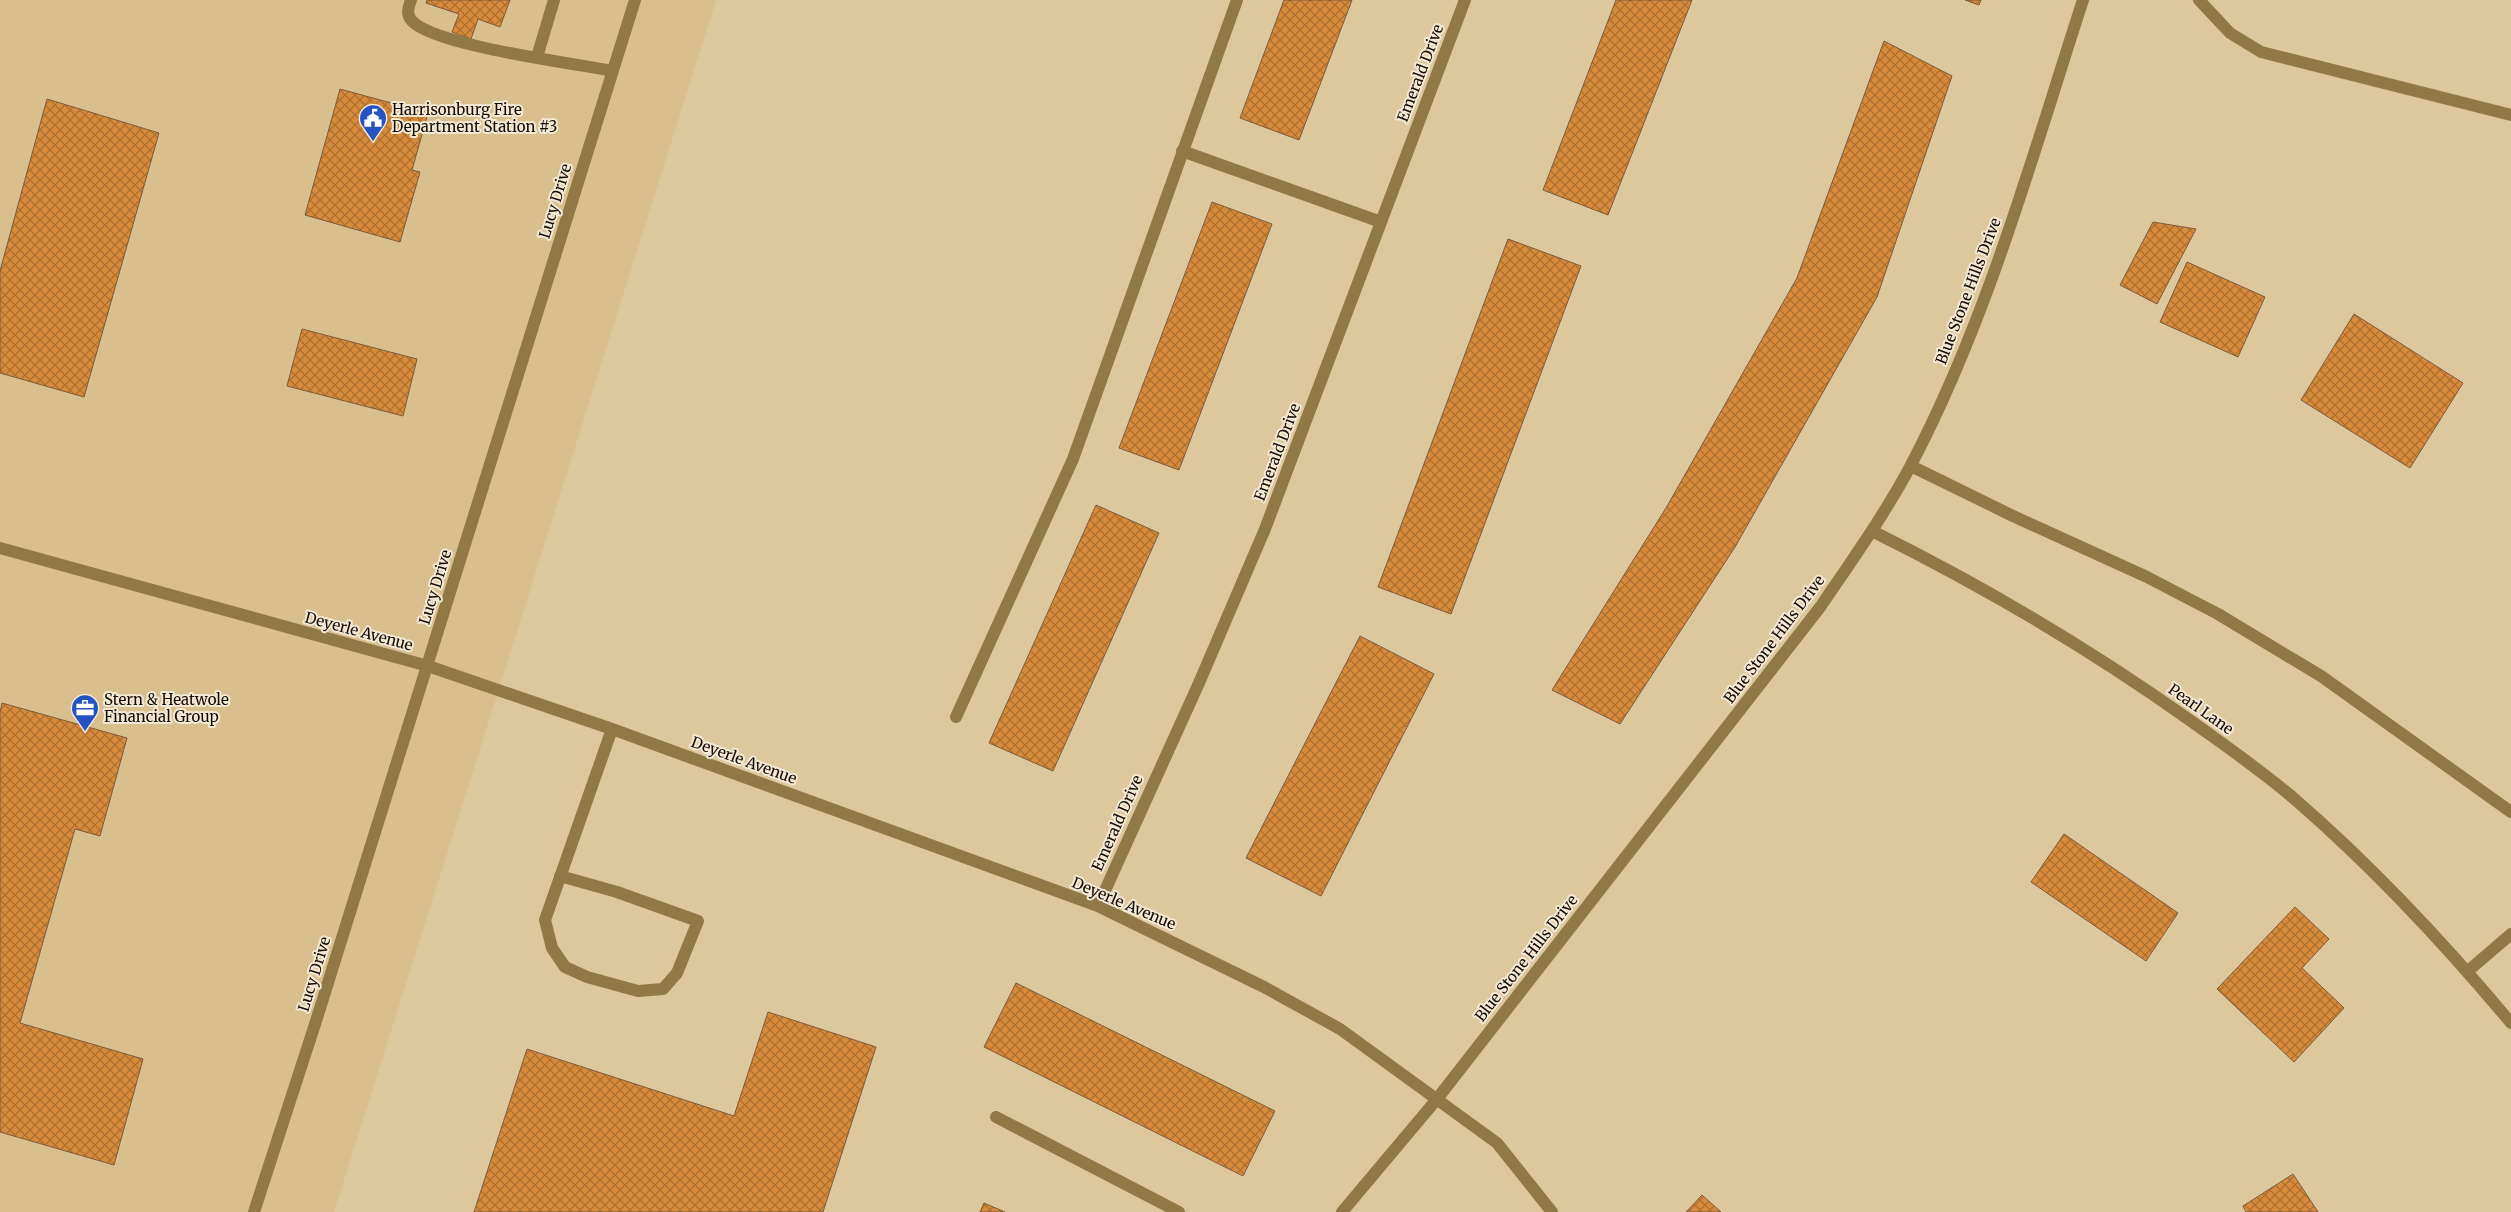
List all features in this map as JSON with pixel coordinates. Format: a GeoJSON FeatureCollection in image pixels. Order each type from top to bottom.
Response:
{"type":"FeatureCollection","features":[{"type":"Feature","properties":{"kind":"street"},"geometry":{"type":"LineString","coordinates":[[410,0],[407,10],[410,20],[423,30],[459,42],[612,71]]}},
{"type":"Feature","properties":{"kind":"street"},"geometry":{"type":"LineString","coordinates":[[537,57],[554,0]]}},
{"type":"Feature","properties":{"kind":"street","name":"Lucy Drive"},"geometry":{"type":"LineString","coordinates":[[254,1212],[428,666],[634,0]]}},
{"type":"Feature","properties":{"kind":"street"},"geometry":{"type":"LineString","coordinates":[[956,717],[1073,459],[1237,0]]}},
{"type":"Feature","properties":{"kind":"street","name":"Emerald Drive"},"geometry":{"type":"LineString","coordinates":[[1098,906],[1198,683],[1264,529],[1465,0]]}},
{"type":"Feature","properties":{"kind":"street","name":"Blue Stone Hills Drive"},"geometry":{"type":"LineString","coordinates":[[1342,1212],[1437,1099],[1822,606],[1872,531],[1910,466],[1957,368],[2003,251],[2083,0]]}},
{"type":"Feature","properties":{"kind":"street"},"geometry":{"type":"LineString","coordinates":[[2199,0],[2213,18],[2230,33],[2260,52],[2511,115]]}},
{"type":"Feature","properties":{"kind":"street"},"geometry":{"type":"LineString","coordinates":[[1182,151],[1381,222]]}},
{"type":"Feature","properties":{"kind":"street"},"geometry":{"type":"LineString","coordinates":[[1910,466],[2013,516],[2147,577],[2218,614],[2321,676],[2511,812]]}},
{"type":"Feature","properties":{"kind":"street","name":"Pearl Lane"},"geometry":{"type":"LineString","coordinates":[[1872,531],[1945,567],[2126,676],[2252,766],[2297,801],[2365,863],[2468,972],[2511,1023]]}},
{"type":"Feature","properties":{"kind":"street","name":"Deyerle Avenue"},"geometry":{"type":"LineString","coordinates":[[0,548],[428,666],[612,729],[1098,906],[1264,987],[1340,1029],[1497,1143],[1552,1212]]}},
{"type":"Feature","properties":{"kind":"street"},"geometry":{"type":"LineString","coordinates":[[560,876],[617,892],[698,921],[677,972],[663,988],[638,991],[587,977],[565,968],[552,948],[545,920],[560,876],[612,729]]}},
{"type":"Feature","properties":{"kind":"street"},"geometry":{"type":"LineString","coordinates":[[2468,972],[2511,934]]}},
{"type":"Feature","properties":{"kind":"street"},"geometry":{"type":"LineString","coordinates":[[996,1117],[1179,1212]]}},
{"type":"Feature","properties":{"kind":"shaded area"},"geometry":{"type":"Polygon","coordinates":[[[0,0],[716,0],[334,1212],[0,1212],[0,0]]]}},
{"type":"Feature","properties":{"kind":"building"},"geometry":{"type":"Polygon","coordinates":[[[427,0],[510,0],[500,27],[478,19],[471,39],[452,32],[459,14],[426,3],[427,0]]]}},
{"type":"Feature","properties":{"kind":"building"},"geometry":{"type":"Polygon","coordinates":[[[1284,0],[1352,0],[1299,140],[1240,118],[1284,0]]]}},
{"type":"Feature","properties":{"kind":"building"},"geometry":{"type":"Polygon","coordinates":[[[1616,0],[1692,0],[1608,215],[1543,190],[1616,0]]]}},
{"type":"Feature","properties":{"kind":"building"},"geometry":{"type":"Polygon","coordinates":[[[1965,0],[1981,0],[1979,5],[1965,0]]]}},
{"type":"Feature","properties":{"kind":"building"},"geometry":{"type":"Polygon","coordinates":[[[1884,41],[1952,76],[1877,297],[1735,547],[1620,724],[1552,690],[1666,508],[1797,278],[1884,41]]]}},
{"type":"Feature","properties":{"kind":"building","name":"Harrisonburg Fire Department Station #3"},"geometry":{"type":"Polygon","coordinates":[[[340,89],[428,113],[412,170],[420,172],[400,242],[305,215],[340,89]]]}},
{"type":"Feature","properties":{"kind":"building"},"geometry":{"type":"Polygon","coordinates":[[[47,99],[159,133],[84,397],[0,373],[0,271],[47,99]]]}},
{"type":"Feature","properties":{"kind":"building"},"geometry":{"type":"Polygon","coordinates":[[[1212,202],[1272,224],[1179,470],[1119,448],[1212,202]]]}},
{"type":"Feature","properties":{"kind":"building"},"geometry":{"type":"Polygon","coordinates":[[[2153,222],[2196,229],[2157,304],[2120,285],[2153,222]]]}},
{"type":"Feature","properties":{"kind":"building"},"geometry":{"type":"Polygon","coordinates":[[[1508,239],[1581,266],[1451,614],[1378,587],[1508,239]]]}},
{"type":"Feature","properties":{"kind":"building"},"geometry":{"type":"Polygon","coordinates":[[[2187,262],[2265,297],[2238,357],[2160,322],[2187,262]]]}},
{"type":"Feature","properties":{"kind":"building"},"geometry":{"type":"Polygon","coordinates":[[[2354,314],[2463,383],[2410,468],[2301,400],[2354,314]]]}},
{"type":"Feature","properties":{"kind":"building"},"geometry":{"type":"Polygon","coordinates":[[[302,329],[417,359],[403,416],[287,386],[302,329]]]}},
{"type":"Feature","properties":{"kind":"building"},"geometry":{"type":"Polygon","coordinates":[[[1096,505],[1159,533],[1053,771],[989,743],[1096,505]]]}},
{"type":"Feature","properties":{"kind":"building"},"geometry":{"type":"Polygon","coordinates":[[[1360,636],[1434,674],[1321,896],[1246,858],[1360,636]]]}},
{"type":"Feature","properties":{"kind":"building"},"geometry":{"type":"Polygon","coordinates":[[[2,703],[127,738],[100,836],[75,829],[20,1023],[143,1059],[114,1165],[0,1132],[0,712],[2,703]]]}},
{"type":"Feature","properties":{"kind":"building"},"geometry":{"type":"Polygon","coordinates":[[[2064,834],[2178,913],[2146,961],[2031,882],[2064,834]]]}},
{"type":"Feature","properties":{"kind":"building"},"geometry":{"type":"Polygon","coordinates":[[[2295,907],[2329,939],[2302,968],[2344,1008],[2294,1062],[2217,989],[2295,907]]]}},
{"type":"Feature","properties":{"kind":"building"},"geometry":{"type":"Polygon","coordinates":[[[1016,983],[1275,1111],[1243,1176],[984,1047],[1016,983]]]}},
{"type":"Feature","properties":{"kind":"building"},"geometry":{"type":"Polygon","coordinates":[[[768,1012],[876,1047],[823,1212],[474,1212],[527,1049],[734,1116],[768,1012]]]}},
{"type":"Feature","properties":{"kind":"building"},"geometry":{"type":"Polygon","coordinates":[[[2293,1174],[2318,1212],[2246,1212],[2243,1206],[2293,1174]]]}},
{"type":"Feature","properties":{"kind":"building"},"geometry":{"type":"Polygon","coordinates":[[[1702,1195],[1721,1212],[1686,1212],[1702,1195]]]}},
{"type":"Feature","properties":{"kind":"building"},"geometry":{"type":"Polygon","coordinates":[[[984,1203],[1005,1212],[980,1212],[984,1203]]]}},
{"type":"Feature","properties":{"kind":"place","name":"Harrisonburg Fire Department Station #3"},"geometry":{"type":"Point","coordinates":[373,142]}},
{"type":"Feature","properties":{"kind":"place","name":"Stern & Heatwole Financial Group"},"geometry":{"type":"Point","coordinates":[85,732]}}]}
